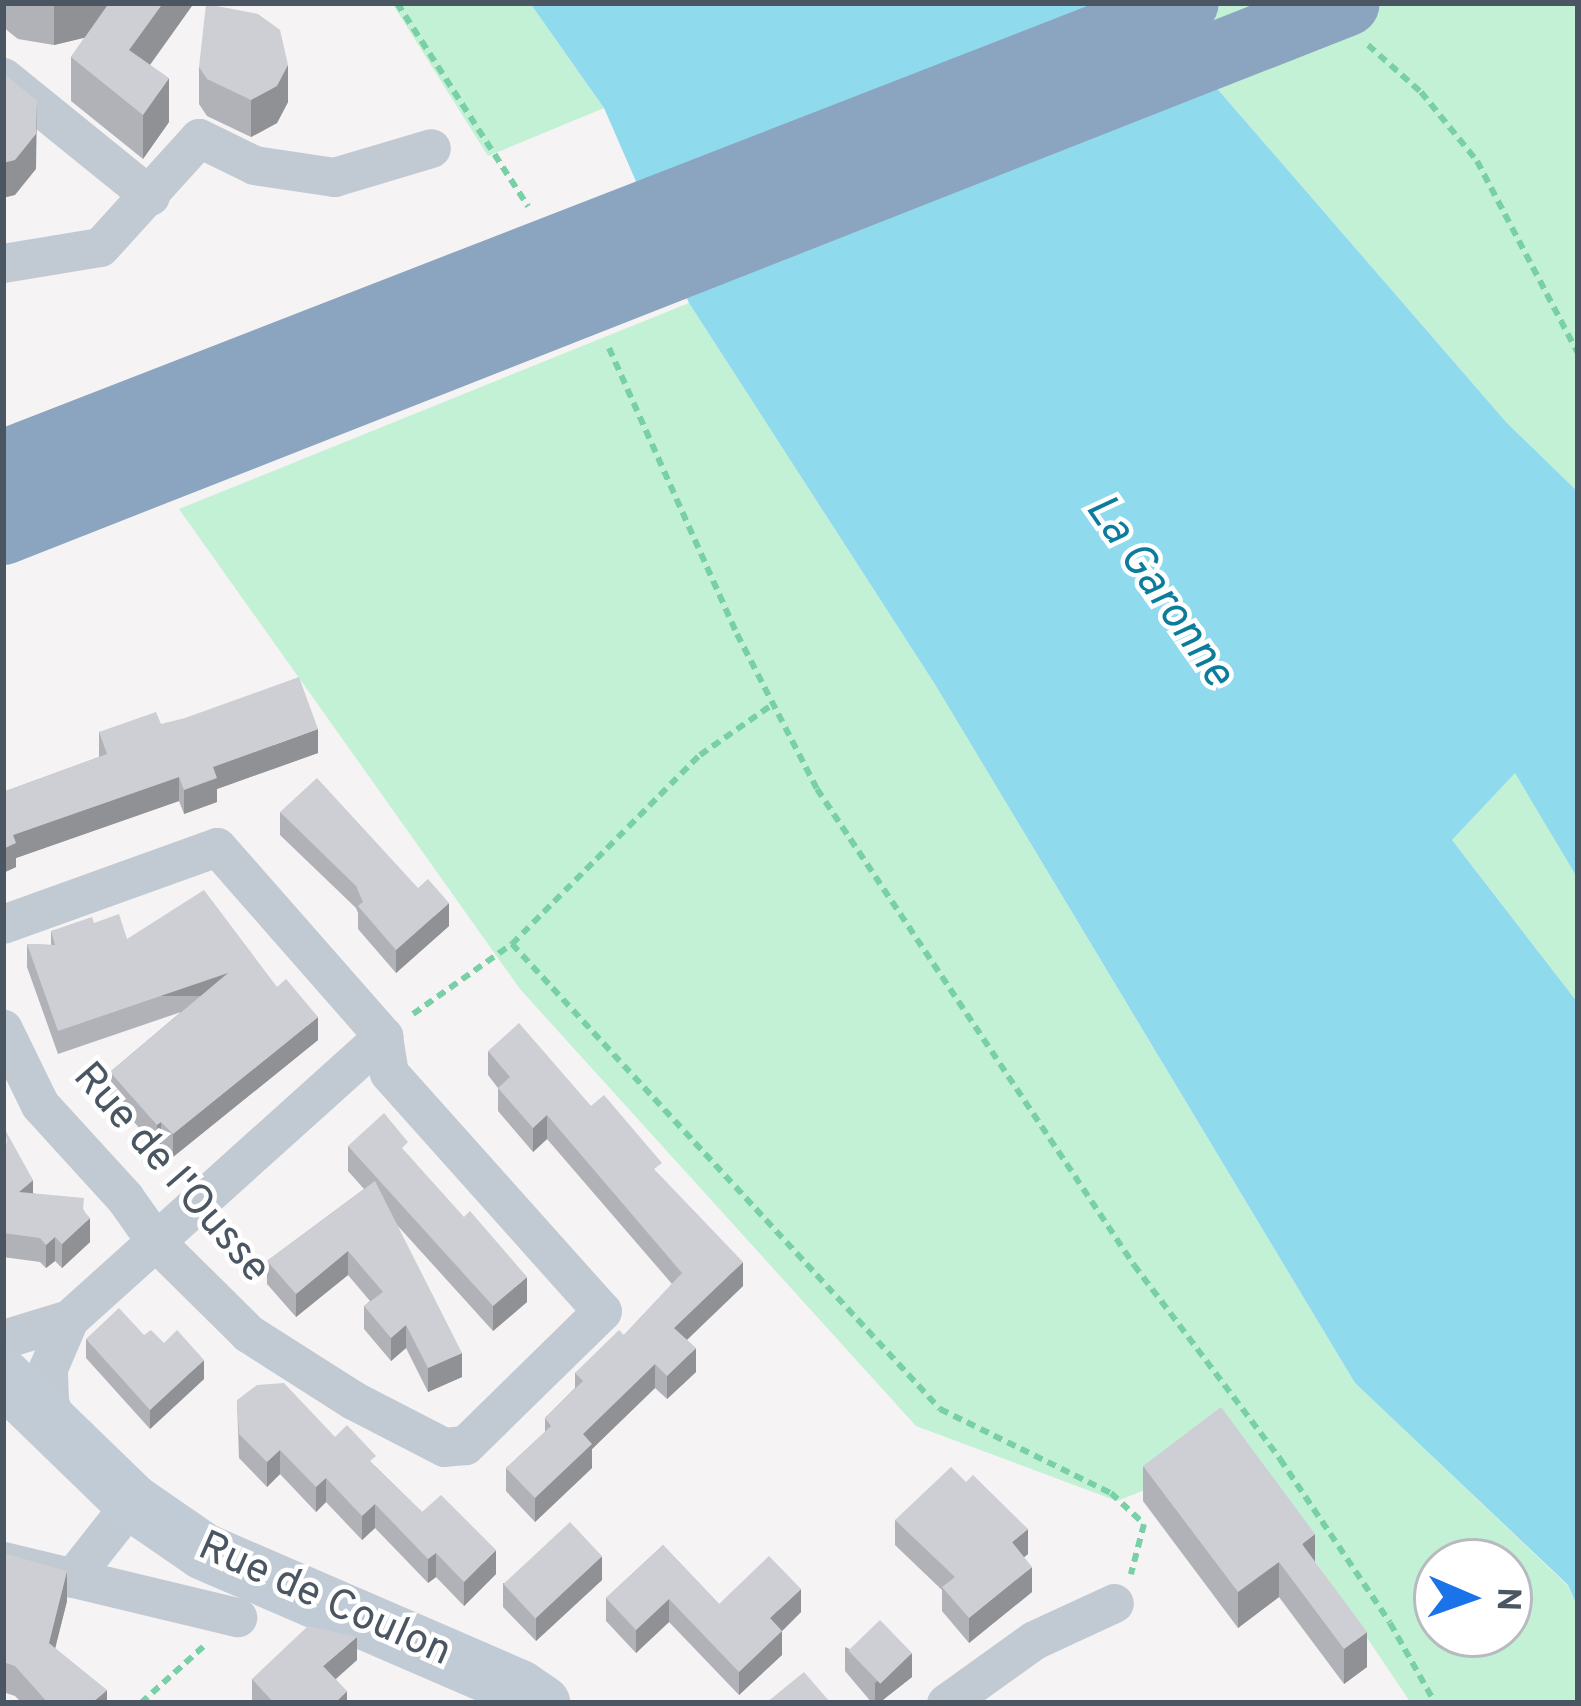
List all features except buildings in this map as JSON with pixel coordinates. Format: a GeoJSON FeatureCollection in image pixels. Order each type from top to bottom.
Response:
{"type":"FeatureCollection","features":[{"type":"Feature","properties":{"kind":"highway"},"geometry":{"type":"LineString","coordinates":[[3,463],[1186,3]]}},
{"type":"Feature","properties":{"kind":"highway"},"geometry":{"type":"LineString","coordinates":[[18,526],[1242,41],[1350,18]]}},
{"type":"Feature","properties":{"kind":"main road","name":"Rue de Coulon"},"geometry":{"type":"LineString","coordinates":[[3,1377],[132,1502],[203,1551],[519,1688],[541,1703]]}},
{"type":"Feature","properties":{"kind":"street"},"geometry":{"type":"LineString","coordinates":[[3,76],[150,196]]}},
{"type":"Feature","properties":{"kind":"street"},"geometry":{"type":"LineString","coordinates":[[3,263],[100,247],[199,138],[254,165],[334,177],[431,148]]}},
{"type":"Feature","properties":{"kind":"street","name":"Rue de l'Ousse"},"geometry":{"type":"LineString","coordinates":[[3,924],[217,847],[383,1036],[389,1073],[602,1311],[482,1430],[464,1445],[444,1447],[353,1400],[248,1333],[157,1242],[125,1198],[40,1105],[3,1030]]}},
{"type":"Feature","properties":{"kind":"street"},"geometry":{"type":"LineString","coordinates":[[3,1339],[69,1319],[383,1036]]}},
{"type":"Feature","properties":{"kind":"street"},"geometry":{"type":"LineString","coordinates":[[61,1437],[49,1402],[48,1368],[69,1319]]}},
{"type":"Feature","properties":{"kind":"street"},"geometry":{"type":"LineString","coordinates":[[72,1578],[132,1502]]}},
{"type":"Feature","properties":{"kind":"street","name":"Rue de Coulon"},"geometry":{"type":"LineString","coordinates":[[3,1561],[237,1617]]}},
{"type":"Feature","properties":{"kind":"street"},"geometry":{"type":"LineString","coordinates":[[946,1703],[1034,1640],[1114,1603]]}},
{"type":"Feature","properties":{"kind":"path"},"geometry":{"type":"LineString","coordinates":[[1350,18],[1478,160],[1578,352]]}},
{"type":"Feature","properties":{"kind":"path"},"geometry":{"type":"LineString","coordinates":[[383,1036],[512,944],[700,755],[773,704],[817,789],[1134,1265],[1280,1459],[1390,1623],[1435,1703]]}},
{"type":"Feature","properties":{"kind":"path"},"geometry":{"type":"LineString","coordinates":[[512,944],[940,1408],[1111,1493],[1144,1524],[1138,1562],[1114,1603]]}},
{"type":"Feature","properties":{"kind":"path"},"geometry":{"type":"LineString","coordinates":[[141,1703],[237,1617]]}},
{"type":"Feature","properties":{"kind":"green space"},"geometry":{"type":"Polygon","coordinates":[[[392,3],[530,3],[604,108],[488,156],[392,3]]]}},
{"type":"Feature","properties":{"kind":"green space"},"geometry":{"type":"Polygon","coordinates":[[[1143,3],[1578,3],[1578,492],[1506,422],[1143,3]]]}},
{"type":"Feature","properties":{"kind":"green space"},"geometry":{"type":"Polygon","coordinates":[[[689,303],[936,686],[1355,1383],[1518,1538],[1413,1538],[1413,1658],[1533,1658],[1533,1553],[1568,1586],[1578,1608],[1578,1703],[1411,1703],[1274,1500],[1216,1462],[1117,1501],[916,1426],[520,989],[179,509],[689,303]]]}},
{"type":"Feature","properties":{"kind":"green space"},"geometry":{"type":"Polygon","coordinates":[[[1515,772],[1578,879],[1578,1003],[1452,840],[1515,772]]]}},
{"type":"Feature","properties":{"kind":"water","name":"La Garonne"},"geometry":{"type":"Polygon","coordinates":[[[530,3],[1143,3],[1506,422],[1578,492],[1578,879],[1515,773],[1452,840],[1578,1003],[1578,1608],[1568,1585],[1533,1552],[1533,1538],[1518,1538],[1355,1383],[936,686],[689,303],[604,108],[530,3]]]}}]}
